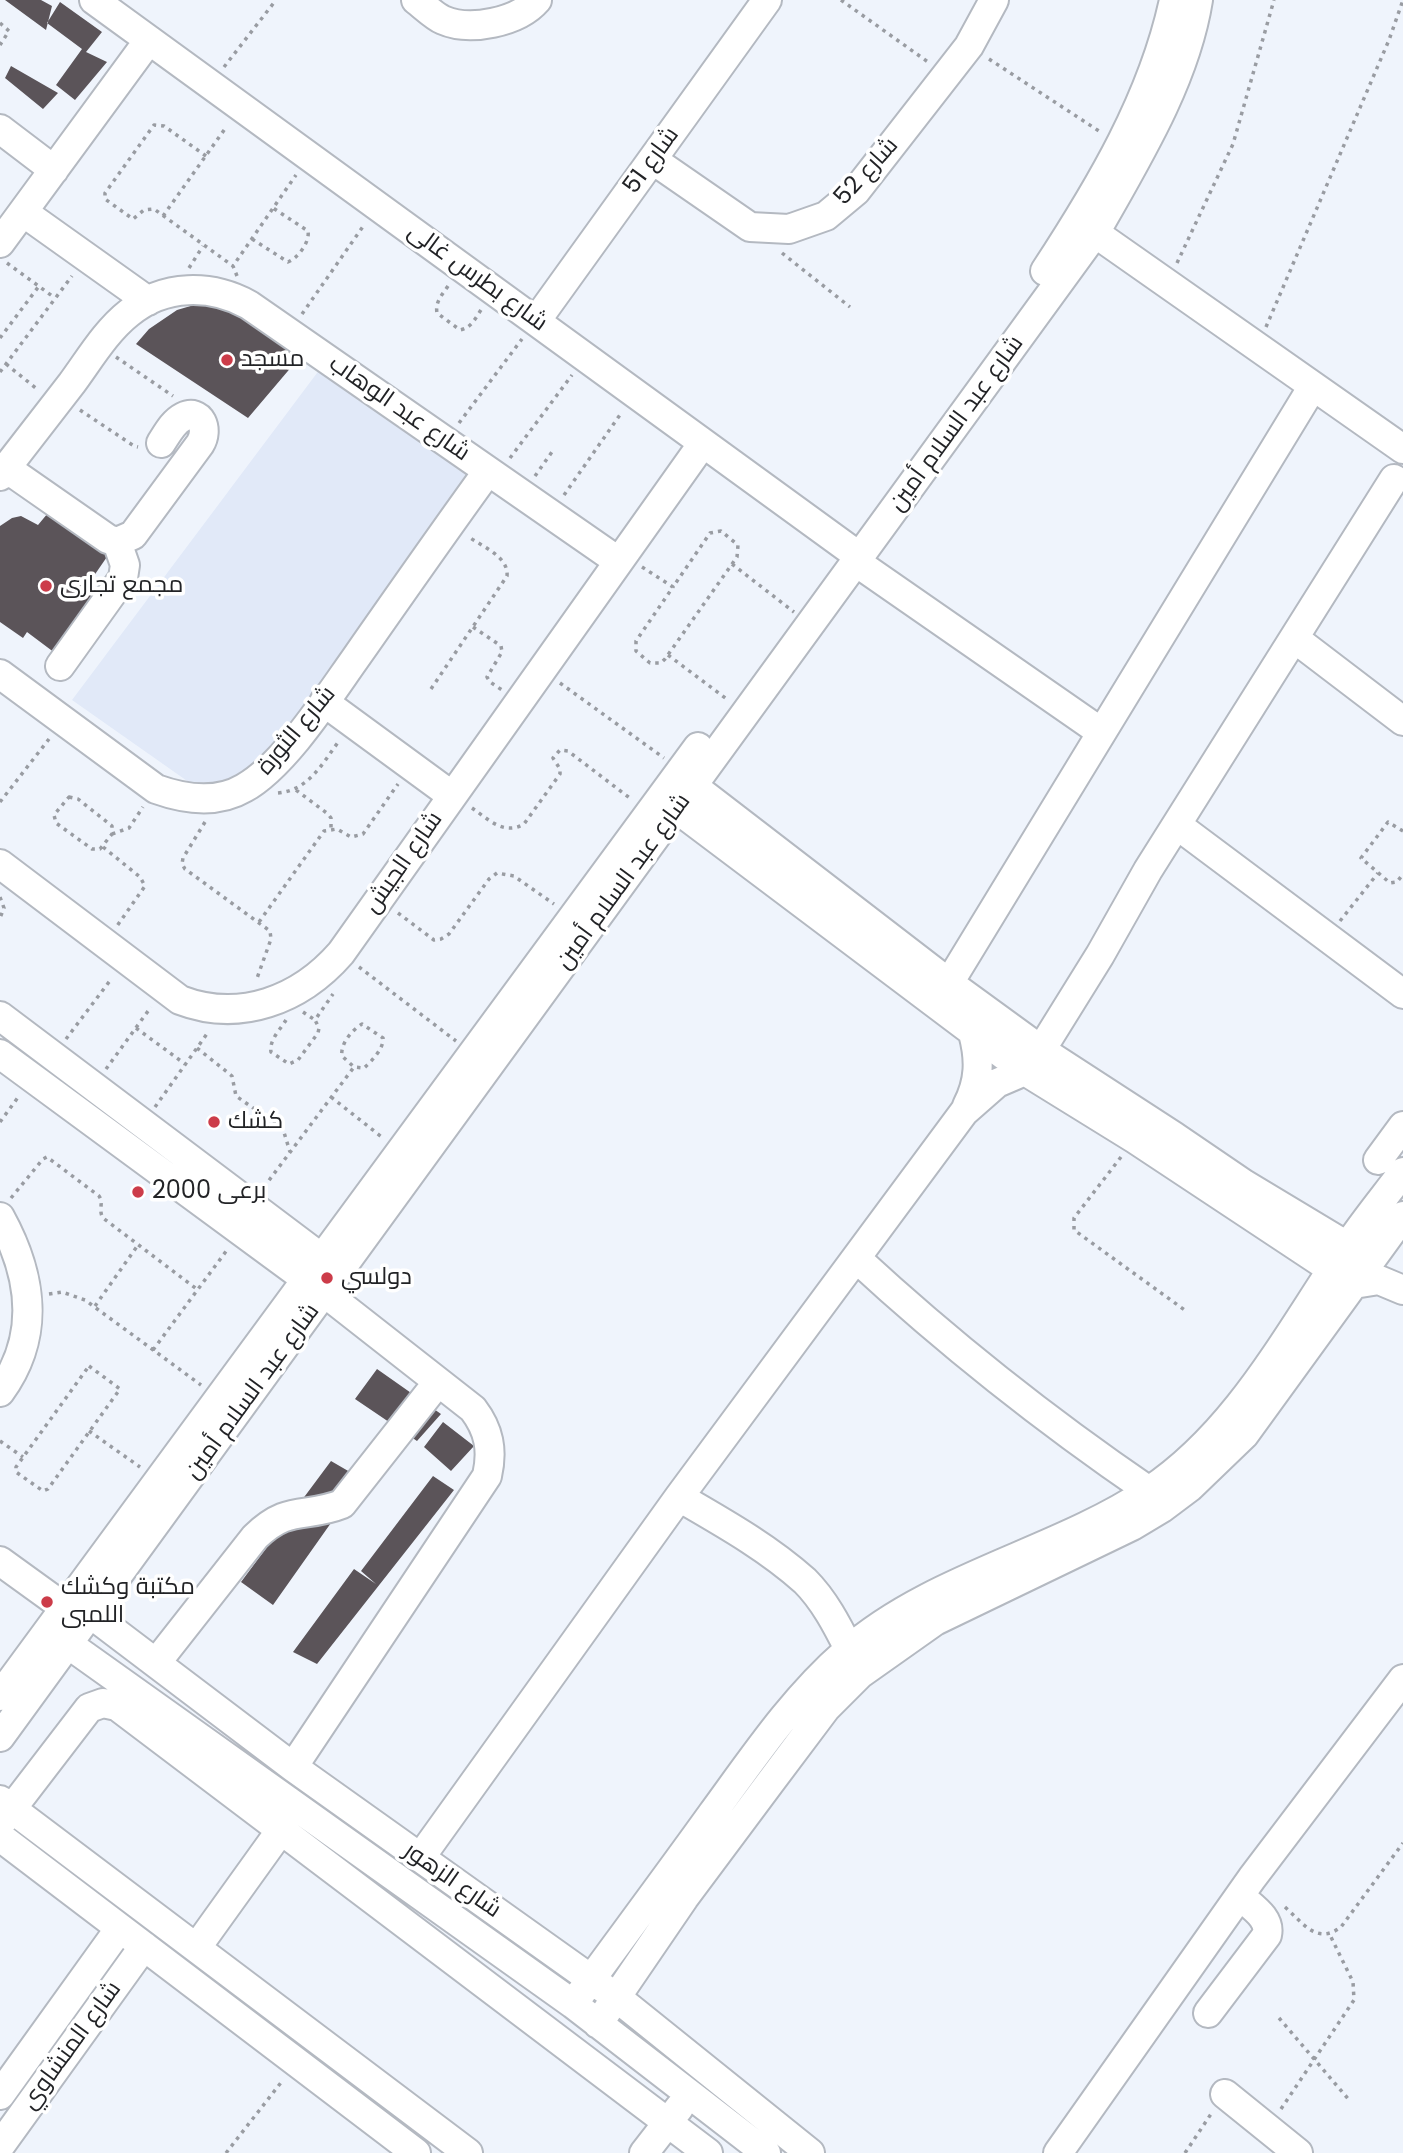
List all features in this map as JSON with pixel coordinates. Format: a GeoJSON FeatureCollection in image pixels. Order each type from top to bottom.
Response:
{"type":"FeatureCollection","features":[{"type":"Feature","properties":{"kind":"street","name":"شارع بطرس غالى"},"geometry":{"type":"LineString","coordinates":[[93,0],[1101,732]]}},
{"type":"Feature","properties":{"kind":"street"},"geometry":{"type":"LineString","coordinates":[[416,0],[443,20],[474,26],[506,20],[537,0]]}},
{"type":"Feature","properties":{"kind":"street","name":"شارع 52"},"geometry":{"type":"LineString","coordinates":[[653,160],[750,228],[789,229],[826,216],[856,191],[970,46],[994,0]]}},
{"type":"Feature","properties":{"kind":"street","name":"شارع عبد السلام أمين"},"geometry":{"type":"LineString","coordinates":[[0,1738],[68,1644],[78,1611],[159,1480],[219,1399],[324,1276],[401,1152],[649,813],[684,788],[731,702],[796,613],[854,555],[1077,222],[1120,145],[1149,84],[1168,30],[1174,0]]}},
{"type":"Feature","properties":{"kind":"street","name":"شارع عبد السلام أمين"},"geometry":{"type":"LineString","coordinates":[[0,1696],[78,1611],[854,555],[1095,233],[1144,144],[1176,76],[1198,0]]}},
{"type":"Feature","properties":{"kind":"street","name":"شارع 51"},"geometry":{"type":"LineString","coordinates":[[536,321],[653,160],[760,3]]}},
{"type":"Feature","properties":{"kind":"street"},"geometry":{"type":"LineString","coordinates":[[0,243],[149,40]]}},
{"type":"Feature","properties":{"kind":"street"},"geometry":{"type":"LineString","coordinates":[[0,129],[54,170]]}},
{"type":"Feature","properties":{"kind":"street"},"geometry":{"type":"LineString","coordinates":[[23,212],[148,301]]}},
{"type":"Feature","properties":{"kind":"street"},"geometry":{"type":"LineString","coordinates":[[1095,233],[1403,449]]}},
{"type":"Feature","properties":{"kind":"street","name":"شارع عبد الوهاب"},"geometry":{"type":"LineString","coordinates":[[3,472],[100,346],[129,313],[148,301],[174,292],[195,289],[236,298],[550,514],[620,558]]}},
{"type":"Feature","properties":{"kind":"street"},"geometry":{"type":"LineString","coordinates":[[949,983],[1313,386]]}},
{"type":"Feature","properties":{"kind":"street"},"geometry":{"type":"LineString","coordinates":[[3,472],[108,539],[117,542],[133,535],[205,436],[204,426],[199,418],[190,415],[181,417],[161,443]]}},
{"type":"Feature","properties":{"kind":"street","name":"شارع الجيش"},"geometry":{"type":"LineString","coordinates":[[0,864],[164,989],[180,1000],[203,1009],[236,1009],[269,1003],[309,984],[332,963],[380,899],[703,443]]}},
{"type":"Feature","properties":{"kind":"street","name":"شارع الثورة"},"geometry":{"type":"LineString","coordinates":[[231,793],[260,778],[279,760],[324,702],[450,524],[492,474]]}},
{"type":"Feature","properties":{"kind":"street"},"geometry":{"type":"LineString","coordinates":[[964,1112],[997,1083],[1033,1060],[1100,955],[1148,870],[1271,672],[1394,479]]}},
{"type":"Feature","properties":{"kind":"street"},"geometry":{"type":"LineString","coordinates":[[60,666],[123,578],[125,565],[117,542]]}},
{"type":"Feature","properties":{"kind":"street"},"geometry":{"type":"LineString","coordinates":[[1294,638],[1400,716]]}},
{"type":"Feature","properties":{"kind":"street"},"geometry":{"type":"LineString","coordinates":[[0,674],[156,789],[175,796],[198,799],[231,793]]}},
{"type":"Feature","properties":{"kind":"street"},"geometry":{"type":"LineString","coordinates":[[324,702],[452,795]]}},
{"type":"Feature","properties":{"kind":"street"},"geometry":{"type":"LineString","coordinates":[[684,788],[949,983],[1033,1060],[1135,1139],[1364,1271]]}},
{"type":"Feature","properties":{"kind":"street"},"geometry":{"type":"LineString","coordinates":[[684,788],[973,1033],[1033,1060],[1175,1137],[1364,1271]]}},
{"type":"Feature","properties":{"kind":"street"},"geometry":{"type":"LineString","coordinates":[[1177,825],[1403,993]]}},
{"type":"Feature","properties":{"kind":"street"},"geometry":{"type":"LineString","coordinates":[[0,1016],[142,1125],[245,1218]]}},
{"type":"Feature","properties":{"kind":"street"},"geometry":{"type":"LineString","coordinates":[[420,1858],[679,1497],[964,1112],[974,1093],[978,1073],[978,1053],[973,1033]]}},
{"type":"Feature","properties":{"kind":"street"},"geometry":{"type":"LineString","coordinates":[[0,1054],[32,1078],[245,1218],[324,1276],[438,1382],[473,1409],[481,1420],[490,1448],[487,1476],[292,1767]]}},
{"type":"Feature","properties":{"kind":"street"},"geometry":{"type":"LineString","coordinates":[[1378,1160],[1403,1126]]}},
{"type":"Feature","properties":{"kind":"street"},"geometry":{"type":"LineString","coordinates":[[573,2004],[750,1761],[808,1688],[849,1649],[894,1618],[925,1600],[1121,1508],[1184,1464],[1226,1423],[1364,1271],[1403,1171]]}},
{"type":"Feature","properties":{"kind":"street"},"geometry":{"type":"LineString","coordinates":[[0,1392],[16,1365],[24,1343],[28,1296],[23,1267],[4,1209]]}},
{"type":"Feature","properties":{"kind":"street"},"geometry":{"type":"LineString","coordinates":[[598,2024],[684,1898],[769,1784],[826,1709],[860,1674],[935,1621],[1132,1526],[1190,1487],[1244,1435],[1403,1216]]}},
{"type":"Feature","properties":{"kind":"street"},"geometry":{"type":"LineString","coordinates":[[856,1258],[911,1309],[997,1381],[1149,1491]]}},
{"type":"Feature","properties":{"kind":"street"},"geometry":{"type":"LineString","coordinates":[[156,1663],[255,1537],[270,1522],[289,1513],[327,1510],[342,1504],[438,1382]]}},
{"type":"Feature","properties":{"kind":"street"},"geometry":{"type":"LineString","coordinates":[[679,1497],[737,1530],[806,1583],[831,1614],[849,1649]]}},
{"type":"Feature","properties":{"kind":"street","name":"شارع الزهور"},"geometry":{"type":"LineString","coordinates":[[0,1562],[156,1663],[292,1767],[616,1997],[810,2153]]}},
{"type":"Feature","properties":{"kind":"street","name":"شارع الزهور"},"geometry":{"type":"LineString","coordinates":[[68,1644],[573,2004],[766,2153]]}},
{"type":"Feature","properties":{"kind":"street"},"geometry":{"type":"LineString","coordinates":[[1058,2153],[1240,1896],[1402,1681]]}},
{"type":"Feature","properties":{"kind":"street"},"geometry":{"type":"LineString","coordinates":[[457,2150],[390,2093],[197,1947],[4,1811],[89,1708],[96,1704],[110,1703],[117,1706],[686,2142]]}},
{"type":"Feature","properties":{"kind":"street"},"geometry":{"type":"LineString","coordinates":[[197,1947],[281,1830]]}},
{"type":"Feature","properties":{"kind":"street"},"geometry":{"type":"LineString","coordinates":[[0,1837],[416,2153]]}},
{"type":"Feature","properties":{"kind":"street"},"geometry":{"type":"LineString","coordinates":[[1208,2013],[1267,1935],[1269,1928],[1266,1920],[1240,1896]]}},
{"type":"Feature","properties":{"kind":"street","name":"شارع المنشاوي"},"geometry":{"type":"LineString","coordinates":[[0,2095],[120,1928]]}},
{"type":"Feature","properties":{"kind":"street","name":"شارع المنشاوي"},"geometry":{"type":"LineString","coordinates":[[0,2146],[144,1945]]}},
{"type":"Feature","properties":{"kind":"street"},"geometry":{"type":"LineString","coordinates":[[236,2015],[254,1990]]}},
{"type":"Feature","properties":{"kind":"street"},"geometry":{"type":"LineString","coordinates":[[59,2013],[83,2031]]}},
{"type":"Feature","properties":{"kind":"street"},"geometry":{"type":"LineString","coordinates":[[373,2119],[390,2093]]}},
{"type":"Feature","properties":{"kind":"street"},"geometry":{"type":"LineString","coordinates":[[1225,2094],[1298,2153]]}},
{"type":"Feature","properties":{"kind":"street"},"geometry":{"type":"LineString","coordinates":[[686,2142],[700,2102]]}},
{"type":"Feature","properties":{"kind":"street"},"geometry":{"type":"LineString","coordinates":[[644,2153],[686,2142]]}},
{"type":"Feature","properties":{"kind":"path"},"geometry":{"type":"LineString","coordinates":[[210,85],[276,0]]}},
{"type":"Feature","properties":{"kind":"path"},"geometry":{"type":"LineString","coordinates":[[841,0],[946,76]]}},
{"type":"Feature","properties":{"kind":"path"},"geometry":{"type":"LineString","coordinates":[[1167,284],[1233,144],[1274,0]]}},
{"type":"Feature","properties":{"kind":"path"},"geometry":{"type":"LineString","coordinates":[[1258,347],[1389,40],[1403,0]]}},
{"type":"Feature","properties":{"kind":"path"},"geometry":{"type":"LineString","coordinates":[[0,23],[9,31],[0,45]]}},
{"type":"Feature","properties":{"kind":"path"},"geometry":{"type":"LineString","coordinates":[[970,46],[1120,145]]}},
{"type":"Feature","properties":{"kind":"path"},"geometry":{"type":"LineString","coordinates":[[163,216],[241,107]]}},
{"type":"Feature","properties":{"kind":"path"},"geometry":{"type":"LineString","coordinates":[[206,156],[164,125],[154,125],[105,193],[106,201],[130,218],[136,218],[148,208],[233,266],[239,285],[236,298]]}},
{"type":"Feature","properties":{"kind":"path"},"geometry":{"type":"LineString","coordinates":[[233,266],[309,156]]}},
{"type":"Feature","properties":{"kind":"path"},"geometry":{"type":"LineString","coordinates":[[289,332],[377,206]]}},
{"type":"Feature","properties":{"kind":"path"},"geometry":{"type":"LineString","coordinates":[[252,239],[288,262],[295,259],[309,240],[308,232],[273,208]]}},
{"type":"Feature","properties":{"kind":"path"},"geometry":{"type":"LineString","coordinates":[[780,251],[850,307]]}},
{"type":"Feature","properties":{"kind":"path"},"geometry":{"type":"LineString","coordinates":[[0,372],[86,257]]}},
{"type":"Feature","properties":{"kind":"path"},"geometry":{"type":"LineString","coordinates":[[0,258],[55,298]]}},
{"type":"Feature","properties":{"kind":"path"},"geometry":{"type":"LineString","coordinates":[[461,267],[436,307],[437,313],[460,330],[471,325],[495,291]]}},
{"type":"Feature","properties":{"kind":"path"},"geometry":{"type":"LineString","coordinates":[[0,338],[39,286]]}},
{"type":"Feature","properties":{"kind":"path"},"geometry":{"type":"LineString","coordinates":[[446,441],[536,321]]}},
{"type":"Feature","properties":{"kind":"path"},"geometry":{"type":"LineString","coordinates":[[100,346],[170,392],[179,404],[181,417]]}},
{"type":"Feature","properties":{"kind":"path"},"geometry":{"type":"LineString","coordinates":[[492,474],[585,357]]}},
{"type":"Feature","properties":{"kind":"path"},"geometry":{"type":"LineString","coordinates":[[6,365],[134,446],[148,447],[161,443]]}},
{"type":"Feature","properties":{"kind":"path"},"geometry":{"type":"LineString","coordinates":[[550,514],[636,394]]}},
{"type":"Feature","properties":{"kind":"path"},"geometry":{"type":"LineString","coordinates":[[522,495],[554,449]]}},
{"type":"Feature","properties":{"kind":"path"},"geometry":{"type":"LineString","coordinates":[[431,689],[508,576],[504,561],[450,524]]}},
{"type":"Feature","properties":{"kind":"path"},"geometry":{"type":"LineString","coordinates":[[715,530],[726,533],[738,545],[739,551],[732,564],[661,663],[650,663],[640,656],[635,646],[636,641],[710,533],[715,530]]}},
{"type":"Feature","properties":{"kind":"path"},"geometry":{"type":"LineString","coordinates":[[620,558],[673,587]]}},
{"type":"Feature","properties":{"kind":"path"},"geometry":{"type":"LineString","coordinates":[[732,564],[796,613]]}},
{"type":"Feature","properties":{"kind":"path"},"geometry":{"type":"LineString","coordinates":[[472,628],[502,649],[488,674],[488,680],[518,702]]}},
{"type":"Feature","properties":{"kind":"path"},"geometry":{"type":"LineString","coordinates":[[668,655],[731,702]]}},
{"type":"Feature","properties":{"kind":"path"},"geometry":{"type":"LineString","coordinates":[[541,669],[684,788]]}},
{"type":"Feature","properties":{"kind":"path"},"geometry":{"type":"LineString","coordinates":[[0,802],[63,721]]}},
{"type":"Feature","properties":{"kind":"path"},"geometry":{"type":"LineString","coordinates":[[142,1125],[197,1048],[236,1009],[272,935],[259,922],[185,869],[183,858],[231,793],[270,794],[296,790],[309,781],[353,723]]}},
{"type":"Feature","properties":{"kind":"path"},"geometry":{"type":"LineString","coordinates":[[452,795],[497,825],[507,829],[517,828],[524,824],[557,779],[560,769],[553,758],[556,751],[564,750],[649,813]]}},
{"type":"Feature","properties":{"kind":"path"},"geometry":{"type":"LineString","coordinates":[[331,828],[351,837],[362,834],[411,766]]}},
{"type":"Feature","properties":{"kind":"path"},"geometry":{"type":"LineString","coordinates":[[112,834],[129,828],[156,789]]}},
{"type":"Feature","properties":{"kind":"path"},"geometry":{"type":"LineString","coordinates":[[296,790],[328,814],[331,828]]}},
{"type":"Feature","properties":{"kind":"path"},"geometry":{"type":"LineString","coordinates":[[74,797],[109,822],[112,834],[103,847],[92,849],[56,823],[54,815],[65,800],[74,797]]}},
{"type":"Feature","properties":{"kind":"path"},"geometry":{"type":"LineString","coordinates":[[1403,831],[1388,822],[1362,855],[1362,861],[1392,883],[1397,882],[1403,874]]}},
{"type":"Feature","properties":{"kind":"path"},"geometry":{"type":"LineString","coordinates":[[259,922],[320,835],[331,828]]}},
{"type":"Feature","properties":{"kind":"path"},"geometry":{"type":"LineString","coordinates":[[53,1057],[115,951],[145,886],[140,877],[103,847]]}},
{"type":"Feature","properties":{"kind":"path"},"geometry":{"type":"LineString","coordinates":[[380,899],[434,940],[441,939],[449,934],[489,879],[497,873],[505,873],[514,876],[573,918]]}},
{"type":"Feature","properties":{"kind":"path"},"geometry":{"type":"LineString","coordinates":[[1328,937],[1378,873]]}},
{"type":"Feature","properties":{"kind":"path"},"geometry":{"type":"LineString","coordinates":[[0,897],[5,908],[0,918]]}},
{"type":"Feature","properties":{"kind":"path"},"geometry":{"type":"LineString","coordinates":[[315,1020],[338,986],[332,963]]}},
{"type":"Feature","properties":{"kind":"path"},"geometry":{"type":"LineString","coordinates":[[332,963],[473,1054]]}},
{"type":"Feature","properties":{"kind":"path"},"geometry":{"type":"LineString","coordinates":[[93,1088],[164,989]]}},
{"type":"Feature","properties":{"kind":"path"},"geometry":{"type":"LineString","coordinates":[[291,1014],[270,1048],[271,1052],[289,1065],[298,1060],[319,1028],[315,1020],[297,1010]]}},
{"type":"Feature","properties":{"kind":"path"},"geometry":{"type":"LineString","coordinates":[[362,1024],[383,1038],[384,1044],[368,1065],[359,1068],[354,1066],[342,1056],[341,1048],[356,1027],[362,1024]]}},
{"type":"Feature","properties":{"kind":"path"},"geometry":{"type":"LineString","coordinates":[[136,1028],[186,1065]]}},
{"type":"Feature","properties":{"kind":"path"},"geometry":{"type":"LineString","coordinates":[[197,1048],[228,1071],[232,1076],[236,1096],[283,1129],[290,1152]]}},
{"type":"Feature","properties":{"kind":"path"},"geometry":{"type":"LineString","coordinates":[[153,1350],[198,1290],[290,1152],[354,1066]]}},
{"type":"Feature","properties":{"kind":"path"},"geometry":{"type":"LineString","coordinates":[[0,1122],[32,1078]]}},
{"type":"Feature","properties":{"kind":"path"},"geometry":{"type":"LineString","coordinates":[[331,1097],[401,1152]]}},
{"type":"Feature","properties":{"kind":"path"},"geometry":{"type":"LineString","coordinates":[[1135,1139],[1074,1218],[1074,1230],[1186,1311]]}},
{"type":"Feature","properties":{"kind":"path"},"geometry":{"type":"LineString","coordinates":[[4,1209],[47,1157],[100,1196],[100,1214],[103,1218],[198,1290]]}},
{"type":"Feature","properties":{"kind":"path"},"geometry":{"type":"LineString","coordinates":[[95,1307],[138,1245]]}},
{"type":"Feature","properties":{"kind":"path"},"geometry":{"type":"LineString","coordinates":[[28,1296],[62,1292],[74,1295],[95,1307],[219,1399]]}},
{"type":"Feature","properties":{"kind":"path"},"geometry":{"type":"LineString","coordinates":[[89,1366],[120,1390],[89,1431],[46,1491],[16,1472],[23,1457],[89,1366]]}},
{"type":"Feature","properties":{"kind":"path"},"geometry":{"type":"LineString","coordinates":[[89,1431],[159,1480]]}},
{"type":"Feature","properties":{"kind":"path"},"geometry":{"type":"LineString","coordinates":[[0,1441],[23,1457]]}},
{"type":"Feature","properties":{"kind":"path"},"geometry":{"type":"LineString","coordinates":[[1330,1936],[1341,1927],[1403,1843]]}},
{"type":"Feature","properties":{"kind":"path"},"geometry":{"type":"LineString","coordinates":[[1268,2129],[1354,2000],[1353,1982],[1330,1936],[1313,1931],[1283,1905]]}},
{"type":"Feature","properties":{"kind":"path"},"geometry":{"type":"LineString","coordinates":[[1279,2018],[1350,2101]]}},
{"type":"Feature","properties":{"kind":"path"},"geometry":{"type":"LineString","coordinates":[[226,2153],[297,2061]]}},
{"type":"Feature","properties":{"kind":"path"},"geometry":{"type":"LineString","coordinates":[[1185,2153],[1225,2094]]}},
{"type":"Feature","properties":{"kind":"shaded area"},"geometry":{"type":"Polygon","coordinates":[[[320,369],[469,475],[261,767],[238,787],[200,790],[72,700],[320,369]]]}},
{"type":"Feature","properties":{"kind":"building"},"geometry":{"type":"Polygon","coordinates":[[[5,0],[41,0],[52,6],[46,30],[5,0]]]}},
{"type":"Feature","properties":{"kind":"building"},"geometry":{"type":"Polygon","coordinates":[[[60,2],[102,32],[86,52],[107,62],[75,100],[56,85],[82,49],[47,23],[60,2]]]}},
{"type":"Feature","properties":{"kind":"building"},"geometry":{"type":"Polygon","coordinates":[[[11,66],[58,93],[43,109],[5,78],[11,66]]]}},
{"type":"Feature","properties":{"kind":"building","name":"مسجد"},"geometry":{"type":"Polygon","coordinates":[[[221,303],[289,347],[294,355],[293,365],[248,418],[136,344],[149,329],[177,310],[194,305],[221,303]]]}},
{"type":"Feature","properties":{"kind":"building","name":"مجمع تجارى"},"geometry":{"type":"Polygon","coordinates":[[[48,513],[111,551],[89,583],[96,589],[55,653],[27,632],[23,638],[0,622],[0,526],[21,516],[38,525],[48,513]]]}},
{"type":"Feature","properties":{"kind":"building"},"geometry":{"type":"Polygon","coordinates":[[[377,1369],[441,1414],[417,1441],[355,1399],[377,1369]]]}},
{"type":"Feature","properties":{"kind":"building"},"geometry":{"type":"Polygon","coordinates":[[[443,1422],[474,1446],[451,1471],[424,1447],[443,1422]]]}},
{"type":"Feature","properties":{"kind":"building"},"geometry":{"type":"Polygon","coordinates":[[[331,1461],[362,1479],[273,1605],[241,1582],[331,1461]]]}},
{"type":"Feature","properties":{"kind":"building"},"geometry":{"type":"Polygon","coordinates":[[[433,1476],[454,1490],[317,1664],[293,1652],[354,1569],[376,1584],[361,1571],[433,1476]]]}},
{"type":"Feature","properties":{"kind":"place","name":"مسجد"},"geometry":{"type":"Point","coordinates":[227,360]}},
{"type":"Feature","properties":{"kind":"place","name":"مجمع تجارى"},"geometry":{"type":"Point","coordinates":[46,586]}},
{"type":"Feature","properties":{"kind":"place","name":"كشك"},"geometry":{"type":"Point","coordinates":[214,1122]}},
{"type":"Feature","properties":{"kind":"place","name":"برعى 2000"},"geometry":{"type":"Point","coordinates":[138,1192]}},
{"type":"Feature","properties":{"kind":"place","name":"دولسي"},"geometry":{"type":"Point","coordinates":[327,1278]}},
{"type":"Feature","properties":{"kind":"place","name":"مكتبة وكشك اللمبى"},"geometry":{"type":"Point","coordinates":[47,1602]}}]}
